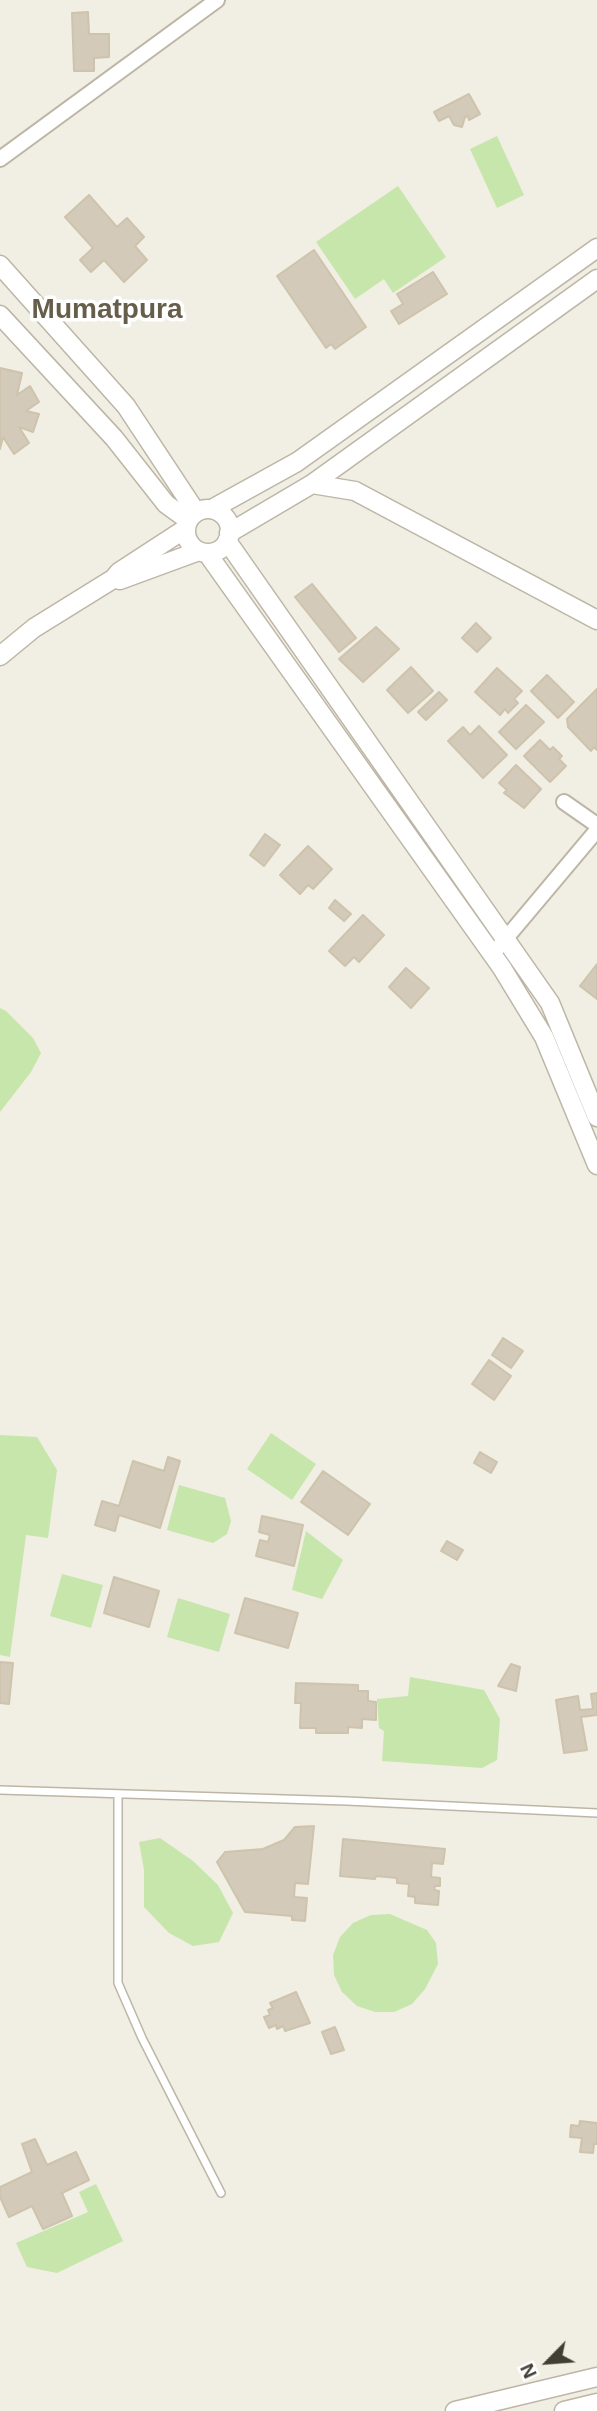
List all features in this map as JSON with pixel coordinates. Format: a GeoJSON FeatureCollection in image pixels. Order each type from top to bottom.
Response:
{"type":"FeatureCollection","features":[{"type":"Feature","properties":{"kind":"street"},"geometry":{"type":"LineString","coordinates":[[0,159],[217,0]]}},
{"type":"Feature","properties":{"kind":"street"},"geometry":{"type":"LineString","coordinates":[[0,656],[34,628],[113,579],[195,518],[297,462],[597,248]]}},
{"type":"Feature","properties":{"kind":"street"},"geometry":{"type":"LineString","coordinates":[[0,265],[126,406],[195,518],[189,542],[203,552],[492,954],[544,1037],[597,1165]]}},
{"type":"Feature","properties":{"kind":"street"},"geometry":{"type":"LineString","coordinates":[[113,579],[122,580],[203,552],[219,550],[228,537],[312,484],[597,279]]}},
{"type":"Feature","properties":{"kind":"street"},"geometry":{"type":"LineString","coordinates":[[0,315],[114,438],[166,504],[195,518],[225,517],[228,537],[550,1003],[597,1117]]}},
{"type":"Feature","properties":{"kind":"street"},"geometry":{"type":"LineString","coordinates":[[312,484],[355,491],[597,620]]}},
{"type":"Feature","properties":{"kind":"street"},"geometry":{"type":"LineString","coordinates":[[492,954],[597,827],[564,802]]}},
{"type":"Feature","properties":{"kind":"street"},"geometry":{"type":"LineString","coordinates":[[455,2411],[597,2377]]}},
{"type":"Feature","properties":{"kind":"street"},"geometry":{"type":"LineString","coordinates":[[564,2411],[597,2403]]}},
{"type":"Feature","properties":{"kind":"lane"},"geometry":{"type":"LineString","coordinates":[[0,1790],[597,1812]]}},
{"type":"Feature","properties":{"kind":"lane"},"geometry":{"type":"LineString","coordinates":[[118,1794],[118,1983],[142,2038],[221,2193]]}},
{"type":"Feature","properties":{"kind":"green space"},"geometry":{"type":"Polygon","coordinates":[[[497,136],[524,195],[497,208],[470,149],[497,136]]]}},
{"type":"Feature","properties":{"kind":"green space"},"geometry":{"type":"Polygon","coordinates":[[[398,186],[446,257],[393,293],[384,279],[355,299],[316,242],[398,186]]]}},
{"type":"Feature","properties":{"kind":"green space"},"geometry":{"type":"Polygon","coordinates":[[[0,1008],[33,1038],[41,1053],[31,1072],[0,1112],[0,1008]]]}},
{"type":"Feature","properties":{"kind":"green space"},"geometry":{"type":"Polygon","coordinates":[[[271,1433],[316,1464],[292,1500],[247,1469],[271,1433]]]}},
{"type":"Feature","properties":{"kind":"green space"},"geometry":{"type":"Polygon","coordinates":[[[0,1435],[37,1437],[57,1470],[48,1538],[26,1535],[10,1657],[0,1655],[0,1435]]]}},
{"type":"Feature","properties":{"kind":"green space"},"geometry":{"type":"Polygon","coordinates":[[[179,1485],[225,1498],[231,1521],[227,1534],[213,1543],[167,1530],[179,1485]]]}},
{"type":"Feature","properties":{"kind":"green space"},"geometry":{"type":"Polygon","coordinates":[[[306,1531],[343,1560],[322,1599],[292,1590],[306,1531]]]}},
{"type":"Feature","properties":{"kind":"green space"},"geometry":{"type":"Polygon","coordinates":[[[62,1574],[103,1585],[91,1628],[50,1616],[62,1574]]]}},
{"type":"Feature","properties":{"kind":"green space"},"geometry":{"type":"Polygon","coordinates":[[[178,1598],[230,1614],[219,1652],[167,1637],[178,1598]]]}},
{"type":"Feature","properties":{"kind":"green space"},"geometry":{"type":"Polygon","coordinates":[[[410,1677],[484,1690],[500,1719],[497,1760],[482,1768],[382,1761],[384,1731],[379,1728],[377,1699],[408,1696],[410,1677]]]}},
{"type":"Feature","properties":{"kind":"green space"},"geometry":{"type":"Polygon","coordinates":[[[160,1838],[193,1861],[218,1885],[233,1913],[219,1942],[193,1946],[169,1933],[144,1907],[144,1870],[139,1842],[160,1838]]]}},
{"type":"Feature","properties":{"kind":"green space"},"geometry":{"type":"Polygon","coordinates":[[[390,1914],[427,1930],[436,1943],[438,1964],[425,1989],[412,2004],[394,2012],[375,2012],[357,2006],[342,1992],[334,1975],[333,1955],[340,1937],[353,1923],[371,1915],[390,1914]]]}},
{"type":"Feature","properties":{"kind":"green space"},"geometry":{"type":"Polygon","coordinates":[[[96,2184],[123,2241],[57,2273],[27,2267],[16,2243],[88,2212],[79,2192],[96,2184]]]}},
{"type":"Feature","properties":{"kind":"building"},"geometry":{"type":"Polygon","coordinates":[[[88,12],[89,34],[109,34],[109,57],[94,58],[94,71],[74,71],[72,13],[88,12]]]}},
{"type":"Feature","properties":{"kind":"building"},"geometry":{"type":"Polygon","coordinates":[[[469,94],[480,114],[469,120],[468,116],[465,117],[462,127],[454,125],[449,116],[439,121],[434,112],[469,94]]]}},
{"type":"Feature","properties":{"kind":"building"},"geometry":{"type":"Polygon","coordinates":[[[89,195],[117,227],[127,218],[144,237],[135,246],[147,260],[124,282],[104,260],[91,272],[80,260],[93,248],[65,217],[89,195]]]}},
{"type":"Feature","properties":{"kind":"building"},"geometry":{"type":"Polygon","coordinates":[[[314,250],[366,327],[335,349],[331,344],[326,348],[277,276],[314,250]]]}},
{"type":"Feature","properties":{"kind":"building"},"geometry":{"type":"Polygon","coordinates":[[[433,272],[447,294],[399,324],[391,311],[403,304],[397,294],[433,272]]]}},
{"type":"Feature","properties":{"kind":"building"},"geometry":{"type":"Polygon","coordinates":[[[0,368],[22,373],[17,395],[30,386],[39,402],[26,411],[39,414],[33,432],[19,427],[29,443],[14,454],[3,437],[0,449],[0,368]]]}},
{"type":"Feature","properties":{"kind":"building"},"geometry":{"type":"Polygon","coordinates":[[[312,584],[356,638],[339,652],[295,597],[312,584]]]}},
{"type":"Feature","properties":{"kind":"building"},"geometry":{"type":"Polygon","coordinates":[[[476,623],[491,638],[477,652],[462,638],[476,623]]]}},
{"type":"Feature","properties":{"kind":"building"},"geometry":{"type":"Polygon","coordinates":[[[376,627],[399,649],[363,682],[339,659],[376,627]]]}},
{"type":"Feature","properties":{"kind":"building"},"geometry":{"type":"Polygon","coordinates":[[[411,667],[433,691],[408,713],[387,690],[411,667]]]}},
{"type":"Feature","properties":{"kind":"building"},"geometry":{"type":"Polygon","coordinates":[[[497,668],[522,691],[514,699],[518,703],[508,713],[505,709],[500,715],[475,692],[497,668]]]}},
{"type":"Feature","properties":{"kind":"building"},"geometry":{"type":"Polygon","coordinates":[[[547,675],[574,702],[558,718],[531,691],[547,675]]]}},
{"type":"Feature","properties":{"kind":"building"},"geometry":{"type":"Polygon","coordinates":[[[597,689],[597,750],[594,747],[591,751],[568,727],[567,719],[597,689]]]}},
{"type":"Feature","properties":{"kind":"building"},"geometry":{"type":"Polygon","coordinates":[[[439,692],[447,700],[426,720],[418,712],[439,692]]]}},
{"type":"Feature","properties":{"kind":"building"},"geometry":{"type":"Polygon","coordinates":[[[526,705],[544,722],[516,749],[499,732],[526,705]]]}},
{"type":"Feature","properties":{"kind":"building"},"geometry":{"type":"Polygon","coordinates":[[[479,726],[507,755],[483,778],[448,741],[463,727],[470,735],[479,726]]]}},
{"type":"Feature","properties":{"kind":"building"},"geometry":{"type":"Polygon","coordinates":[[[540,740],[550,750],[553,747],[562,756],[559,759],[566,766],[550,782],[524,756],[540,740]]]}},
{"type":"Feature","properties":{"kind":"building"},"geometry":{"type":"Polygon","coordinates":[[[516,765],[541,789],[524,808],[504,793],[507,790],[499,783],[516,765]]]}},
{"type":"Feature","properties":{"kind":"building"},"geometry":{"type":"Polygon","coordinates":[[[265,834],[280,845],[264,866],[250,855],[265,834]]]}},
{"type":"Feature","properties":{"kind":"building"},"geometry":{"type":"Polygon","coordinates":[[[308,846],[332,869],[313,889],[308,885],[300,894],[280,875],[308,846]]]}},
{"type":"Feature","properties":{"kind":"building"},"geometry":{"type":"Polygon","coordinates":[[[335,900],[351,914],[344,921],[329,908],[335,900]]]}},
{"type":"Feature","properties":{"kind":"building"},"geometry":{"type":"Polygon","coordinates":[[[363,915],[384,935],[359,962],[354,957],[345,966],[329,951],[363,915]]]}},
{"type":"Feature","properties":{"kind":"building"},"geometry":{"type":"Polygon","coordinates":[[[597,964],[597,999],[580,986],[597,964]]]}},
{"type":"Feature","properties":{"kind":"building"},"geometry":{"type":"Polygon","coordinates":[[[406,968],[429,988],[411,1008],[389,987],[406,968]]]}},
{"type":"Feature","properties":{"kind":"building"},"geometry":{"type":"Polygon","coordinates":[[[503,1338],[523,1351],[511,1368],[492,1355],[503,1338]]]}},
{"type":"Feature","properties":{"kind":"building"},"geometry":{"type":"Polygon","coordinates":[[[489,1360],[511,1376],[494,1400],[472,1384],[489,1360]]]}},
{"type":"Feature","properties":{"kind":"building"},"geometry":{"type":"Polygon","coordinates":[[[480,1452],[497,1462],[491,1473],[474,1463],[480,1452]]]}},
{"type":"Feature","properties":{"kind":"building"},"geometry":{"type":"Polygon","coordinates":[[[168,1457],[180,1461],[160,1528],[119,1515],[115,1531],[95,1525],[102,1501],[119,1506],[133,1461],[164,1471],[168,1457]]]}},
{"type":"Feature","properties":{"kind":"building"},"geometry":{"type":"Polygon","coordinates":[[[323,1471],[370,1504],[348,1535],[301,1502],[323,1471]]]}},
{"type":"Feature","properties":{"kind":"building"},"geometry":{"type":"Polygon","coordinates":[[[262,1516],[303,1525],[294,1566],[256,1556],[260,1540],[268,1542],[270,1535],[259,1532],[262,1516]]]}},
{"type":"Feature","properties":{"kind":"building"},"geometry":{"type":"Polygon","coordinates":[[[447,1541],[463,1550],[457,1560],[441,1551],[447,1541]]]}},
{"type":"Feature","properties":{"kind":"building"},"geometry":{"type":"Polygon","coordinates":[[[114,1577],[159,1591],[149,1627],[104,1613],[114,1577]]]}},
{"type":"Feature","properties":{"kind":"building"},"geometry":{"type":"Polygon","coordinates":[[[245,1598],[298,1613],[288,1648],[235,1633],[245,1598]]]}},
{"type":"Feature","properties":{"kind":"building"},"geometry":{"type":"Polygon","coordinates":[[[0,1662],[13,1663],[9,1704],[0,1703],[0,1662]]]}},
{"type":"Feature","properties":{"kind":"building"},"geometry":{"type":"Polygon","coordinates":[[[511,1664],[520,1667],[516,1691],[498,1686],[511,1664]]]}},
{"type":"Feature","properties":{"kind":"building"},"geometry":{"type":"Polygon","coordinates":[[[296,1683],[358,1685],[358,1691],[368,1691],[368,1701],[376,1702],[376,1720],[362,1719],[362,1728],[348,1727],[348,1733],[316,1733],[316,1728],[300,1728],[301,1703],[295,1703],[296,1683]]]}},
{"type":"Feature","properties":{"kind":"building"},"geometry":{"type":"Polygon","coordinates":[[[597,1693],[597,1715],[581,1717],[587,1750],[564,1753],[556,1700],[578,1696],[580,1710],[593,1709],[591,1694],[597,1693]]]}},
{"type":"Feature","properties":{"kind":"building"},"geometry":{"type":"Polygon","coordinates":[[[314,1826],[308,1884],[295,1883],[294,1897],[307,1898],[305,1921],[292,1920],[292,1916],[245,1912],[217,1862],[225,1852],[263,1849],[284,1840],[295,1827],[314,1826]]]}},
{"type":"Feature","properties":{"kind":"building"},"geometry":{"type":"Polygon","coordinates":[[[343,1839],[445,1849],[443,1864],[432,1863],[431,1877],[440,1878],[440,1886],[435,1886],[434,1890],[439,1891],[438,1905],[415,1903],[415,1897],[408,1896],[409,1884],[397,1883],[397,1878],[340,1876],[343,1839]]]}},
{"type":"Feature","properties":{"kind":"building"},"geometry":{"type":"Polygon","coordinates":[[[296,1992],[310,2023],[285,2031],[283,2026],[277,2029],[276,2025],[269,2028],[264,2017],[270,2015],[268,2010],[273,2008],[270,2003],[296,1992]]]}},
{"type":"Feature","properties":{"kind":"building"},"geometry":{"type":"Polygon","coordinates":[[[335,2027],[344,2050],[331,2054],[322,2032],[335,2027]]]}},
{"type":"Feature","properties":{"kind":"building"},"geometry":{"type":"Polygon","coordinates":[[[580,2121],[597,2123],[597,2144],[594,2144],[593,2153],[580,2152],[582,2138],[570,2137],[571,2125],[579,2126],[580,2121]]]}},
{"type":"Feature","properties":{"kind":"building"},"geometry":{"type":"Polygon","coordinates":[[[35,2139],[47,2165],[76,2152],[89,2180],[62,2193],[72,2216],[43,2229],[32,2206],[9,2217],[0,2197],[0,2187],[32,2172],[22,2144],[35,2139]]]}},
{"type":"Feature","properties":{"kind":"district","name":"Mumatpura"},"geometry":{"type":"Point","coordinates":[107,310]}}]}
